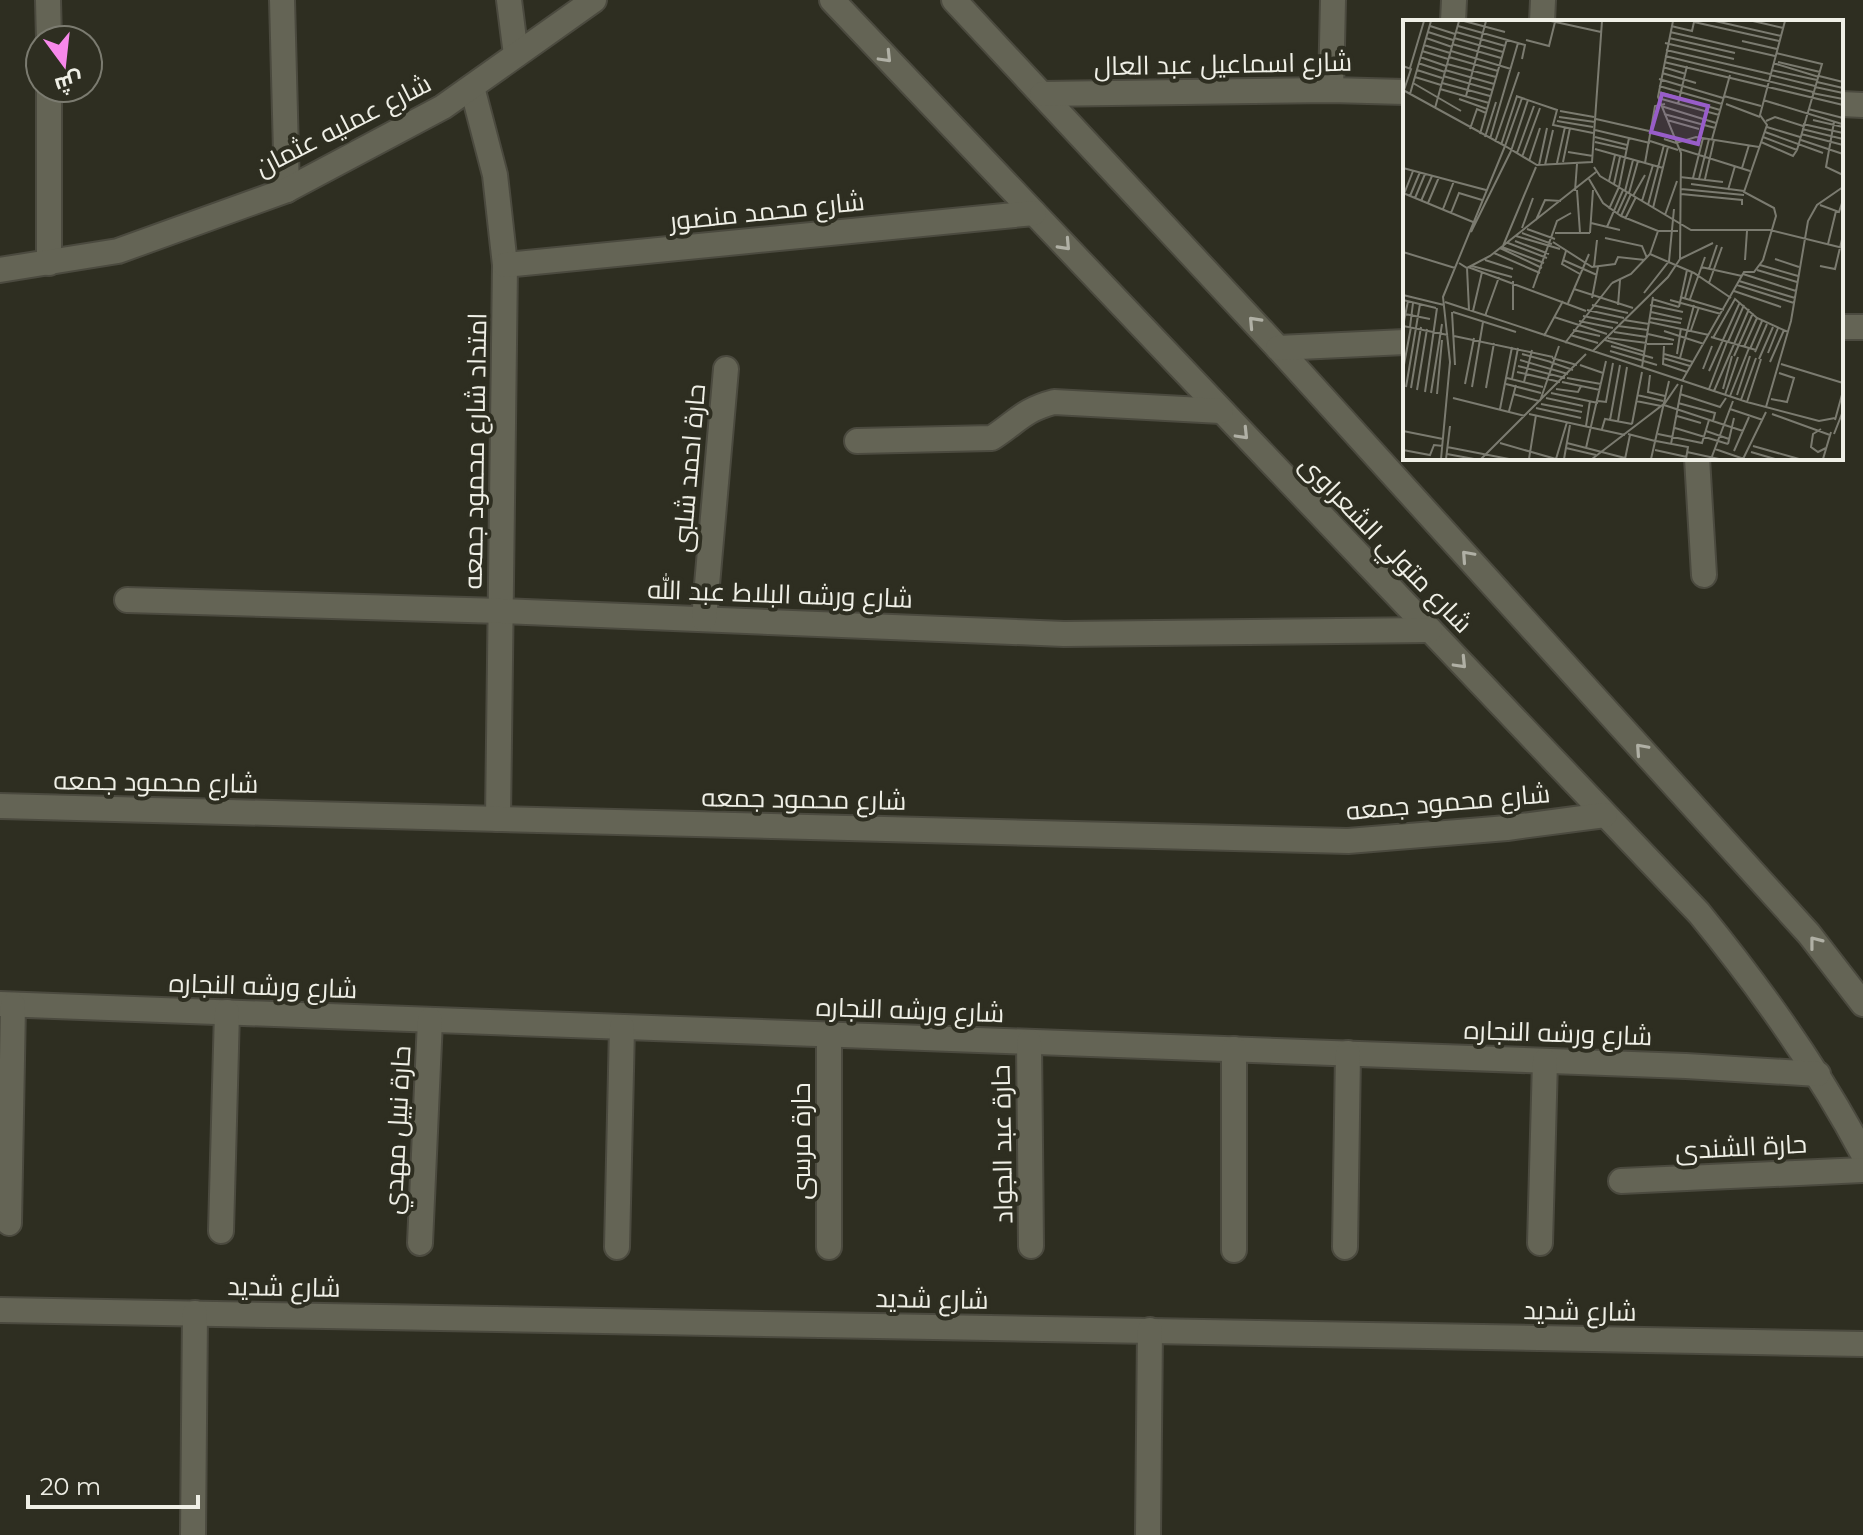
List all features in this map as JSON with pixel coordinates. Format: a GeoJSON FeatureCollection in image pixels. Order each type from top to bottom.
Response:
{"type":"FeatureCollection","features":[{"type":"Feature","properties":{"kind":"street"},"geometry":{"type":"LineString","coordinates":[[48,0],[49,24]]}},
{"type":"Feature","properties":{"kind":"street"},"geometry":{"type":"LineString","coordinates":[[282,0],[287,190]]}},
{"type":"Feature","properties":{"kind":"street"},"geometry":{"type":"LineString","coordinates":[[509,0],[516,55]]}},
{"type":"Feature","properties":{"kind":"street","name":"شارع عمليه عثمان"},"geometry":{"type":"LineString","coordinates":[[0,270],[118,251],[287,190],[443,107],[594,0]]}},
{"type":"Feature","properties":{"kind":"street","name":"شارع متولي الشعراوى"},"geometry":{"type":"LineString","coordinates":[[832,0],[1699,913],[1751,977],[1818,1074],[1863,1154]]}},
{"type":"Feature","properties":{"kind":"street","name":"شارع متولي الشعراوى"},"geometry":{"type":"LineString","coordinates":[[954,0],[1278,348],[1809,934],[1863,1004]]}},
{"type":"Feature","properties":{"kind":"street"},"geometry":{"type":"LineString","coordinates":[[1331,90],[1333,0]]}},
{"type":"Feature","properties":{"kind":"street"},"geometry":{"type":"LineString","coordinates":[[1453,20],[1454,0]]}},
{"type":"Feature","properties":{"kind":"street"},"geometry":{"type":"LineString","coordinates":[[1542,20],[1543,0]]}},
{"type":"Feature","properties":{"kind":"street","name":"امتداد شارع محمود جمعه"},"geometry":{"type":"LineString","coordinates":[[472,87],[495,175],[505,265],[498,819]]}},
{"type":"Feature","properties":{"kind":"street","name":"شارع اسماعيل عبد العال"},"geometry":{"type":"LineString","coordinates":[[1042,94],[1403,92]]}},
{"type":"Feature","properties":{"kind":"street"},"geometry":{"type":"LineString","coordinates":[[49,104],[49,263]]}},
{"type":"Feature","properties":{"kind":"street"},"geometry":{"type":"LineString","coordinates":[[1843,104],[1863,105]]}},
{"type":"Feature","properties":{"kind":"street","name":"شارع محمد منصور"},"geometry":{"type":"LineString","coordinates":[[505,265],[1034,213]]}},
{"type":"Feature","properties":{"kind":"street"},"geometry":{"type":"LineString","coordinates":[[1278,348],[1403,342]]}},
{"type":"Feature","properties":{"kind":"street","name":"حارة احمد شلبى"},"geometry":{"type":"LineString","coordinates":[[704,619],[726,369]]}},
{"type":"Feature","properties":{"kind":"street"},"geometry":{"type":"LineString","coordinates":[[857,441],[992,438],[1020,415],[1054,402],[1221,411]]}},
{"type":"Feature","properties":{"kind":"street"},"geometry":{"type":"LineString","coordinates":[[1697,460],[1704,575]]}},
{"type":"Feature","properties":{"kind":"street","name":"شارع ورشه البلاط عبد الله"},"geometry":{"type":"LineString","coordinates":[[127,600],[501,611],[1064,634],[1430,630]]}},
{"type":"Feature","properties":{"kind":"street","name":"شارع محمود جمعه"},"geometry":{"type":"LineString","coordinates":[[0,806],[1348,841],[1507,828],[1605,815]]}},
{"type":"Feature","properties":{"kind":"street"},"geometry":{"type":"LineString","coordinates":[[6,1005],[9,1223]]}},
{"type":"Feature","properties":{"kind":"street","name":"شارع ورشه النجاره"},"geometry":{"type":"LineString","coordinates":[[6,1005],[1348,1053],[1818,1074]]}},
{"type":"Feature","properties":{"kind":"street"},"geometry":{"type":"LineString","coordinates":[[221,1231],[227,1012]]}},
{"type":"Feature","properties":{"kind":"street","name":"حارة نبيل مهدي"},"geometry":{"type":"LineString","coordinates":[[420,1243],[430,1020]]}},
{"type":"Feature","properties":{"kind":"street"},"geometry":{"type":"LineString","coordinates":[[617,1247],[622,1027]]}},
{"type":"Feature","properties":{"kind":"street","name":"حارة مرسى"},"geometry":{"type":"LineString","coordinates":[[829,1035],[829,1247]]}},
{"type":"Feature","properties":{"kind":"street","name":"حارة عبد الجواد"},"geometry":{"type":"LineString","coordinates":[[1029,1042],[1031,1246]]}},
{"type":"Feature","properties":{"kind":"street"},"geometry":{"type":"LineString","coordinates":[[1234,1049],[1234,1250]]}},
{"type":"Feature","properties":{"kind":"street"},"geometry":{"type":"LineString","coordinates":[[1345,1247],[1348,1053]]}},
{"type":"Feature","properties":{"kind":"street"},"geometry":{"type":"LineString","coordinates":[[1540,1243],[1545,1061]]}},
{"type":"Feature","properties":{"kind":"street","name":"حارة الشندى"},"geometry":{"type":"LineString","coordinates":[[1621,1181],[1863,1170]]}},
{"type":"Feature","properties":{"kind":"street","name":"شارع شديد"},"geometry":{"type":"LineString","coordinates":[[0,1310],[1863,1344]]}},
{"type":"Feature","properties":{"kind":"street"},"geometry":{"type":"LineString","coordinates":[[193,1535],[195,1313]]}},
{"type":"Feature","properties":{"kind":"street"},"geometry":{"type":"LineString","coordinates":[[1148,1535],[1150,1330]]}}]}
